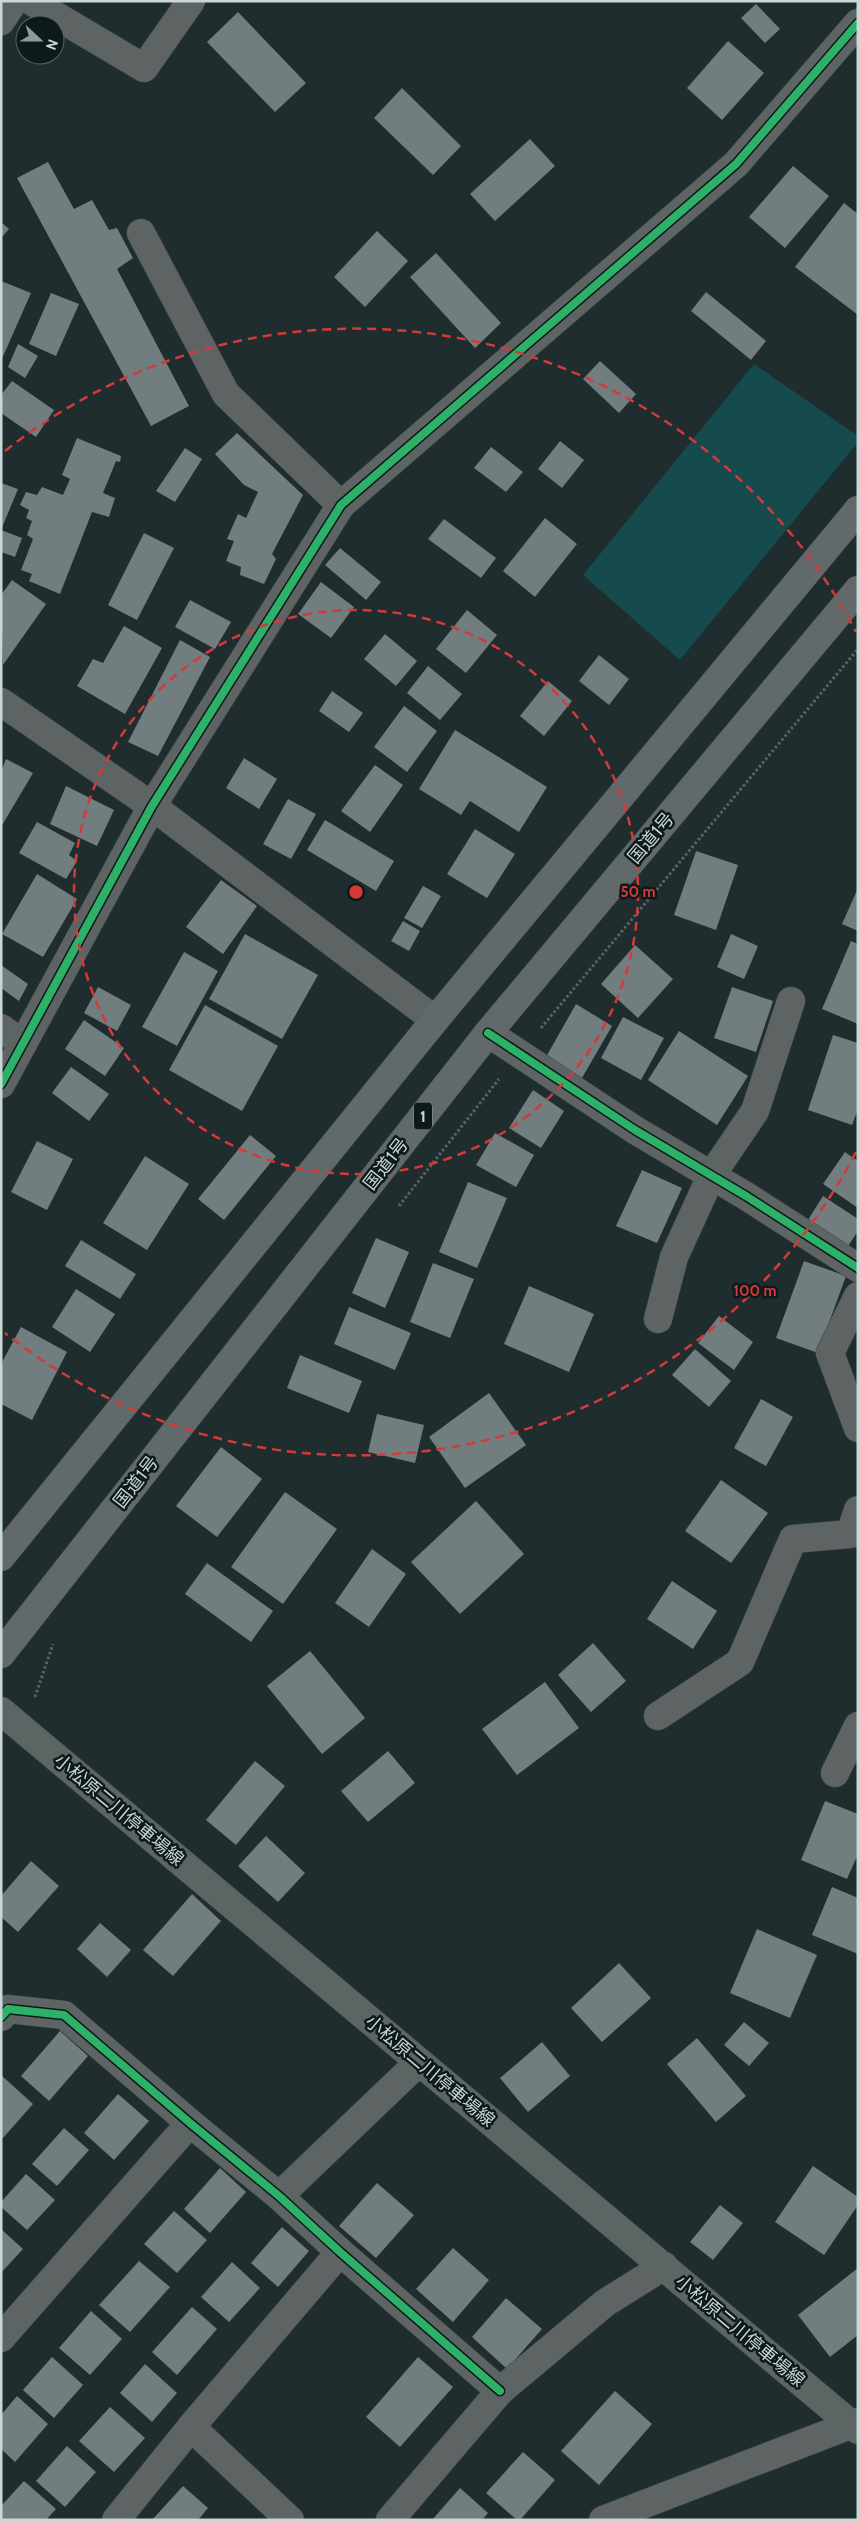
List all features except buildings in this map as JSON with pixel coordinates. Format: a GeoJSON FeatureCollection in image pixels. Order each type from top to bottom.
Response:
{"type":"FeatureCollection","features":[{"type":"Feature","properties":{"kind":"highway"},"geometry":{"type":"LineString","coordinates":[[1,1557],[435,1020],[858,510]]}},
{"type":"Feature","properties":{"kind":"highway","name":"国道1号"},"geometry":{"type":"LineString","coordinates":[[1,1654],[488,1033],[858,590]]}},
{"type":"Feature","properties":{"kind":"main road","name":"小松原二川停車場線"},"geometry":{"type":"LineString","coordinates":[[8,1717],[856,2426]]}},
{"type":"Feature","properties":{"kind":"street"},"geometry":{"type":"LineString","coordinates":[[1,21],[14,1]]}},
{"type":"Feature","properties":{"kind":"street"},"geometry":{"type":"LineString","coordinates":[[31,1],[144,68],[191,1]]}},
{"type":"Feature","properties":{"kind":"street"},"geometry":{"type":"LineString","coordinates":[[1,1084],[152,806],[342,505],[736,164],[858,23]]}},
{"type":"Feature","properties":{"kind":"street"},"geometry":{"type":"LineString","coordinates":[[141,233],[226,394],[342,505]]}},
{"type":"Feature","properties":{"kind":"street"},"geometry":{"type":"LineString","coordinates":[[1,702],[152,806],[435,1020]]}},
{"type":"Feature","properties":{"kind":"street"},"geometry":{"type":"LineString","coordinates":[[658,1319],[674,1257],[711,1176],[755,1111],[791,1001]]}},
{"type":"Feature","properties":{"kind":"street"},"geometry":{"type":"LineString","coordinates":[[1,1028],[23,1044]]}},
{"type":"Feature","properties":{"kind":"street"},"geometry":{"type":"LineString","coordinates":[[488,1033],[635,1130],[858,1268]]}},
{"type":"Feature","properties":{"kind":"street"},"geometry":{"type":"LineString","coordinates":[[858,1296],[830,1353],[858,1428]]}},
{"type":"Feature","properties":{"kind":"street"},"geometry":{"type":"LineString","coordinates":[[658,1716],[740,1662],[793,1539],[855,1527]]}},
{"type":"Feature","properties":{"kind":"street"},"geometry":{"type":"LineString","coordinates":[[835,1773],[858,1726]]}},
{"type":"Feature","properties":{"kind":"street"},"geometry":{"type":"LineString","coordinates":[[1,2017],[8,2010],[64,2015],[190,2124],[279,2196],[340,2252],[500,2391]]}},
{"type":"Feature","properties":{"kind":"street"},"geometry":{"type":"LineString","coordinates":[[279,2196],[419,2062]]}},
{"type":"Feature","properties":{"kind":"street"},"geometry":{"type":"LineString","coordinates":[[1,2338],[190,2124]]}},
{"type":"Feature","properties":{"kind":"street"},"geometry":{"type":"LineString","coordinates":[[116,2520],[340,2252]]}},
{"type":"Feature","properties":{"kind":"street"},"geometry":{"type":"LineString","coordinates":[[390,2520],[500,2391],[605,2303],[664,2266]]}},
{"type":"Feature","properties":{"kind":"street"},"geometry":{"type":"LineString","coordinates":[[603,2520],[856,2426]]}},
{"type":"Feature","properties":{"kind":"street"},"geometry":{"type":"LineString","coordinates":[[191,2428],[290,2520]]}},
{"type":"Feature","properties":{"kind":"path"},"geometry":{"type":"LineString","coordinates":[[396,1210],[519,1054],[858,648]]}},
{"type":"Feature","properties":{"kind":"path"},"geometry":{"type":"LineString","coordinates":[[8,1717],[37,1694],[56,1637]]}},
{"type":"Feature","properties":{"kind":"shaded area"},"geometry":{"type":"Polygon","coordinates":[[[754,364],[858,436],[858,442],[680,660],[583,575],[754,364]]]}},
{"type":"Feature","properties":{"kind":"cycle path"},"geometry":{"type":"LineString","coordinates":[[1,1084],[152,806],[341,505],[736,164],[858,23]]}},
{"type":"Feature","properties":{"kind":"cycle path"},"geometry":{"type":"LineString","coordinates":[[488,1033],[635,1130],[746,1196],[858,1268]]}},
{"type":"Feature","properties":{"kind":"cycle path"},"geometry":{"type":"LineString","coordinates":[[1,2017],[8,2009],[64,2015],[279,2196],[340,2252],[500,2391]]}}]}
